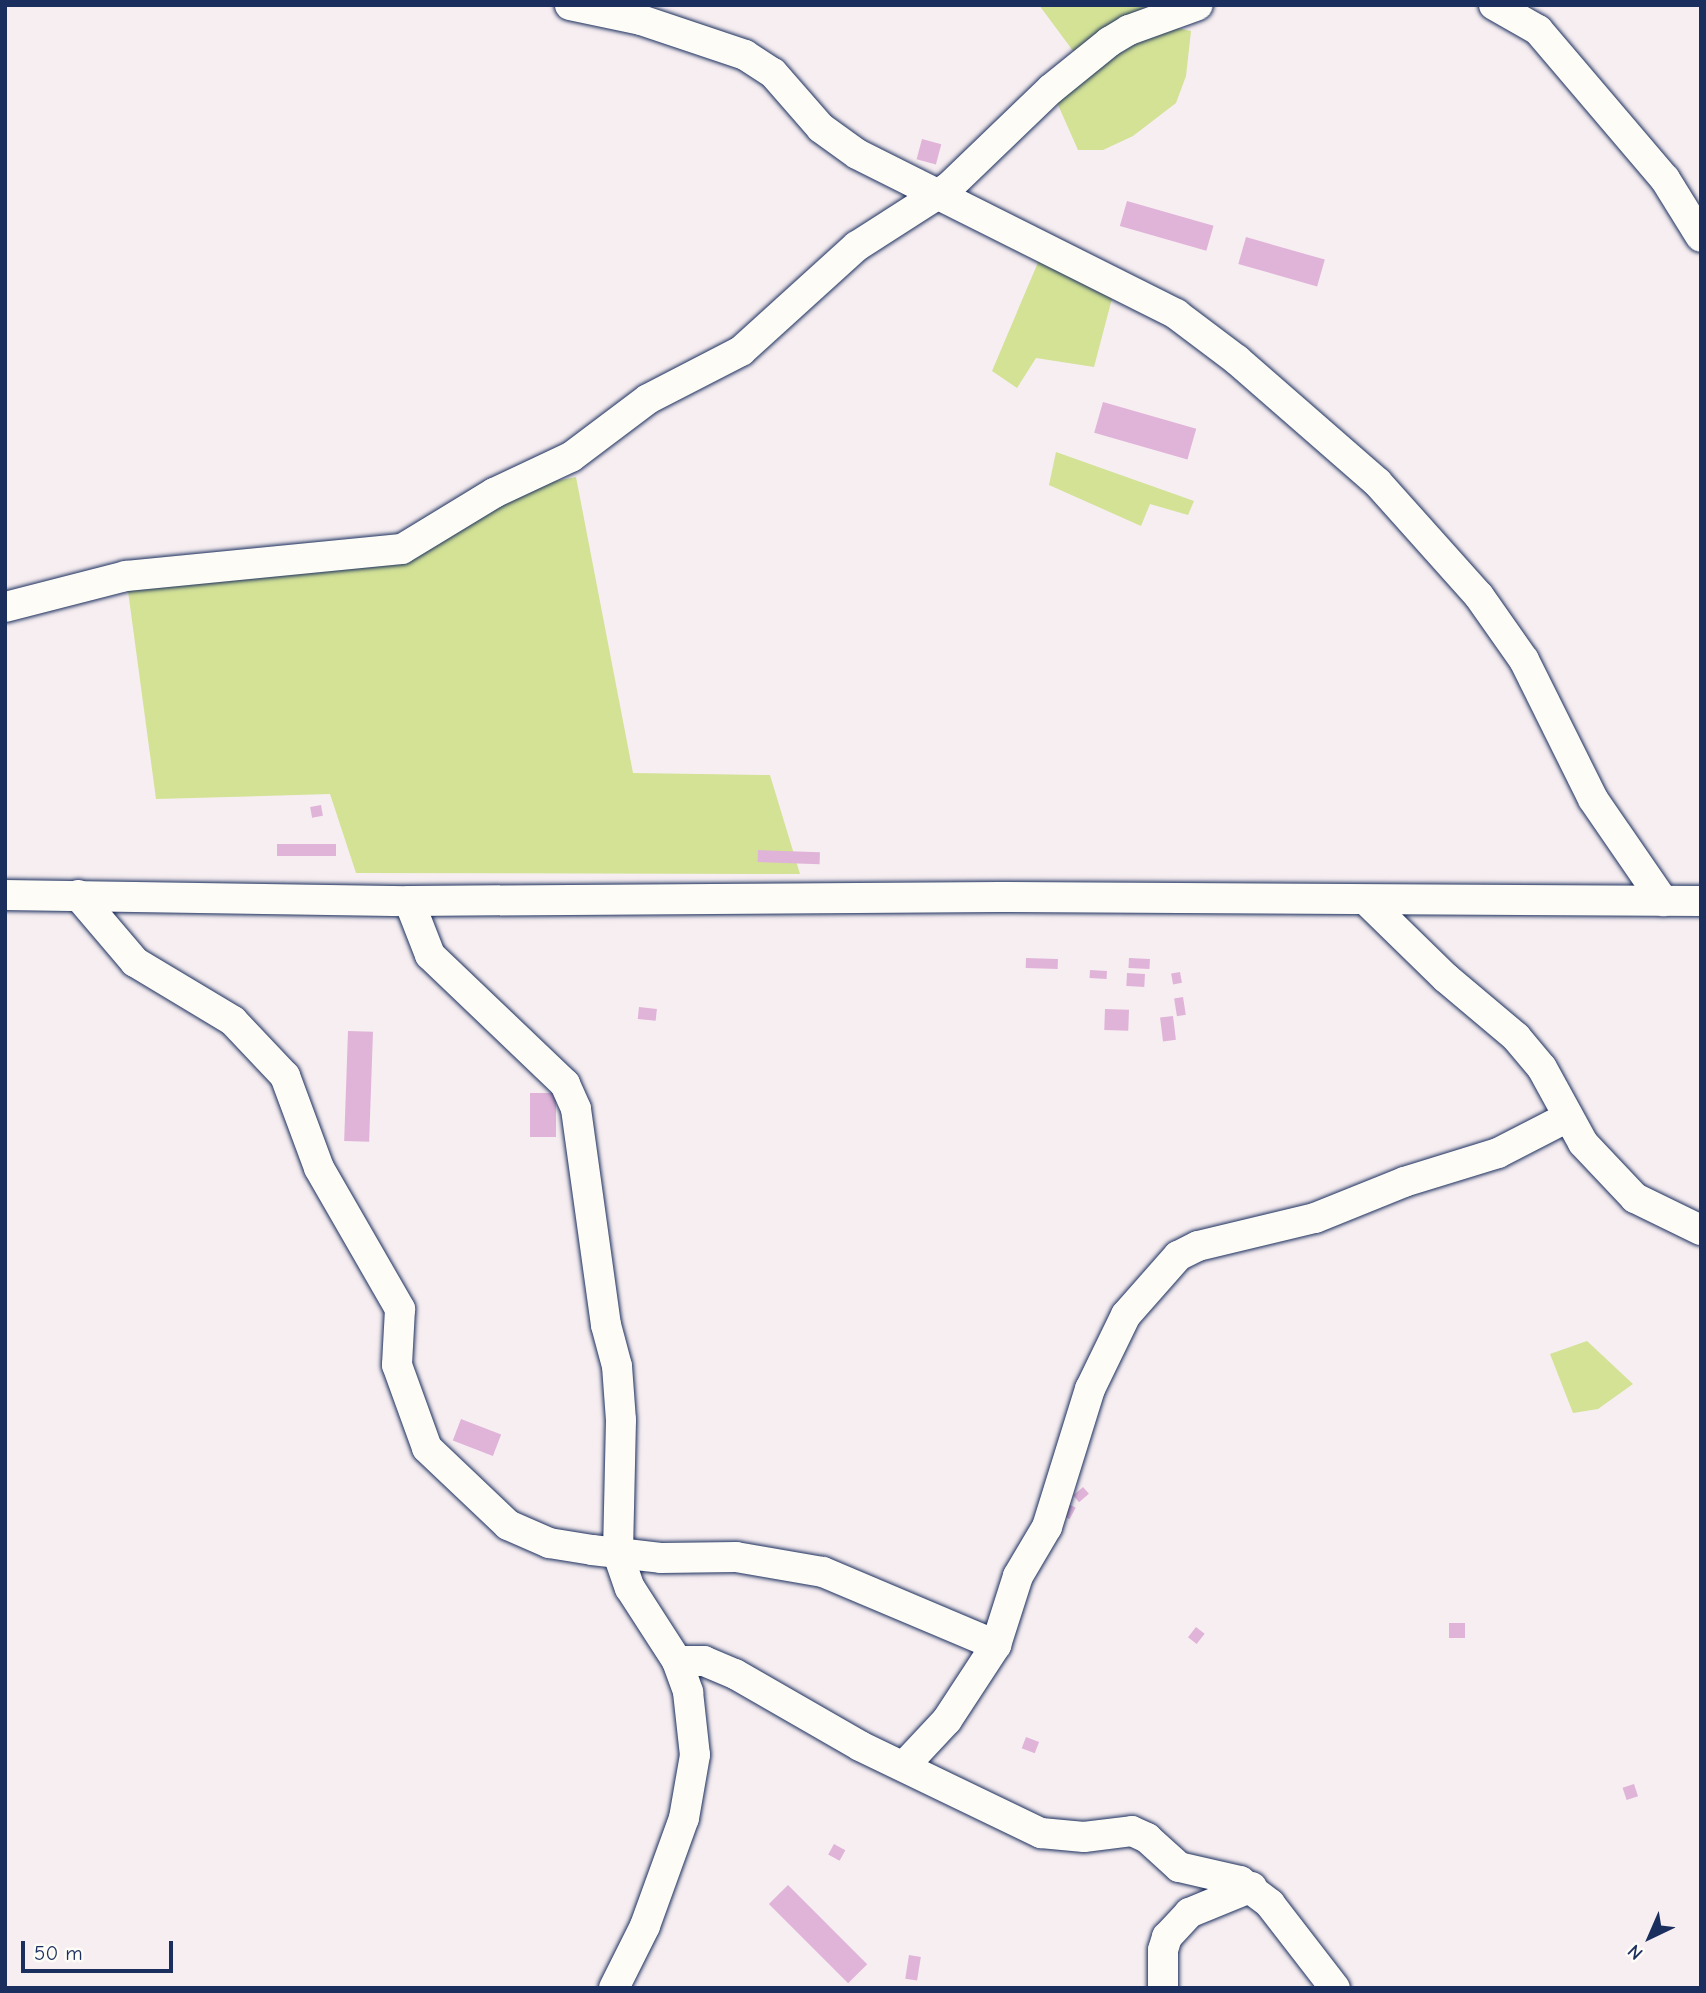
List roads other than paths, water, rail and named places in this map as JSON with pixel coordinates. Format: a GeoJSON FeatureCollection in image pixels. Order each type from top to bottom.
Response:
{"type":"FeatureCollection","features":[{"type":"Feature","properties":{"kind":"street"},"geometry":{"type":"LineString","coordinates":[[570,5],[640,20],[746,55],[773,73],[821,128],[857,154],[1176,314],[1256,376],[1377,482],[1479,596],[1524,660],[1592,799],[1663,901]]}},
{"type":"Feature","properties":{"kind":"street"},"geometry":{"type":"LineString","coordinates":[[5,607],[126,576],[402,549],[494,493],[571,457],[648,399],[741,351],[857,246],[937,195],[996,146],[1051,89],[1109,42],[1129,30],[1198,5]]}},
{"type":"Feature","properties":{"kind":"street"},"geometry":{"type":"LineString","coordinates":[[1494,5],[1538,30],[1665,180],[1701,237]]}},
{"type":"Feature","properties":{"kind":"street"},"geometry":{"type":"LineString","coordinates":[[5,895],[409,901],[986,897],[1701,901]]}},
{"type":"Feature","properties":{"kind":"street"},"geometry":{"type":"LineString","coordinates":[[78,895],[135,962],[233,1021],[285,1076],[319,1168],[400,1309],[397,1366],[427,1448],[508,1525],[549,1543],[618,1554],[736,1557],[823,1572],[996,1645]]}},
{"type":"Feature","properties":{"kind":"street"},"geometry":{"type":"LineString","coordinates":[[1366,900],[1517,1037],[1542,1068],[1583,1143],[1635,1198],[1701,1230]]}},
{"type":"Feature","properties":{"kind":"street"},"geometry":{"type":"LineString","coordinates":[[409,901],[430,955],[559,1077],[576,1109],[593,1242],[617,1366],[621,1420],[618,1554],[630,1588],[677,1661],[694,1727],[691,1784],[684,1818],[645,1926],[614,1988]]}},
{"type":"Feature","properties":{"kind":"street"},"geometry":{"type":"LineString","coordinates":[[904,1766],[947,1720],[996,1645],[1018,1576],[1047,1527],[1090,1389],[1126,1315],[1178,1255],[1198,1246],[1315,1218],[1404,1182],[1498,1153],[1568,1116]]}},
{"type":"Feature","properties":{"kind":"street"},"geometry":{"type":"LineString","coordinates":[[677,1661],[704,1661],[735,1674],[904,1766],[1041,1833],[1084,1837],[1132,1831],[1147,1838],[1179,1867],[1230,1877],[1252,1887],[1335,1988]]}},
{"type":"Feature","properties":{"kind":"street"},"geometry":{"type":"LineString","coordinates":[[1163,1988],[1163,1950],[1167,1937],[1189,1913],[1252,1887]]}}]}
